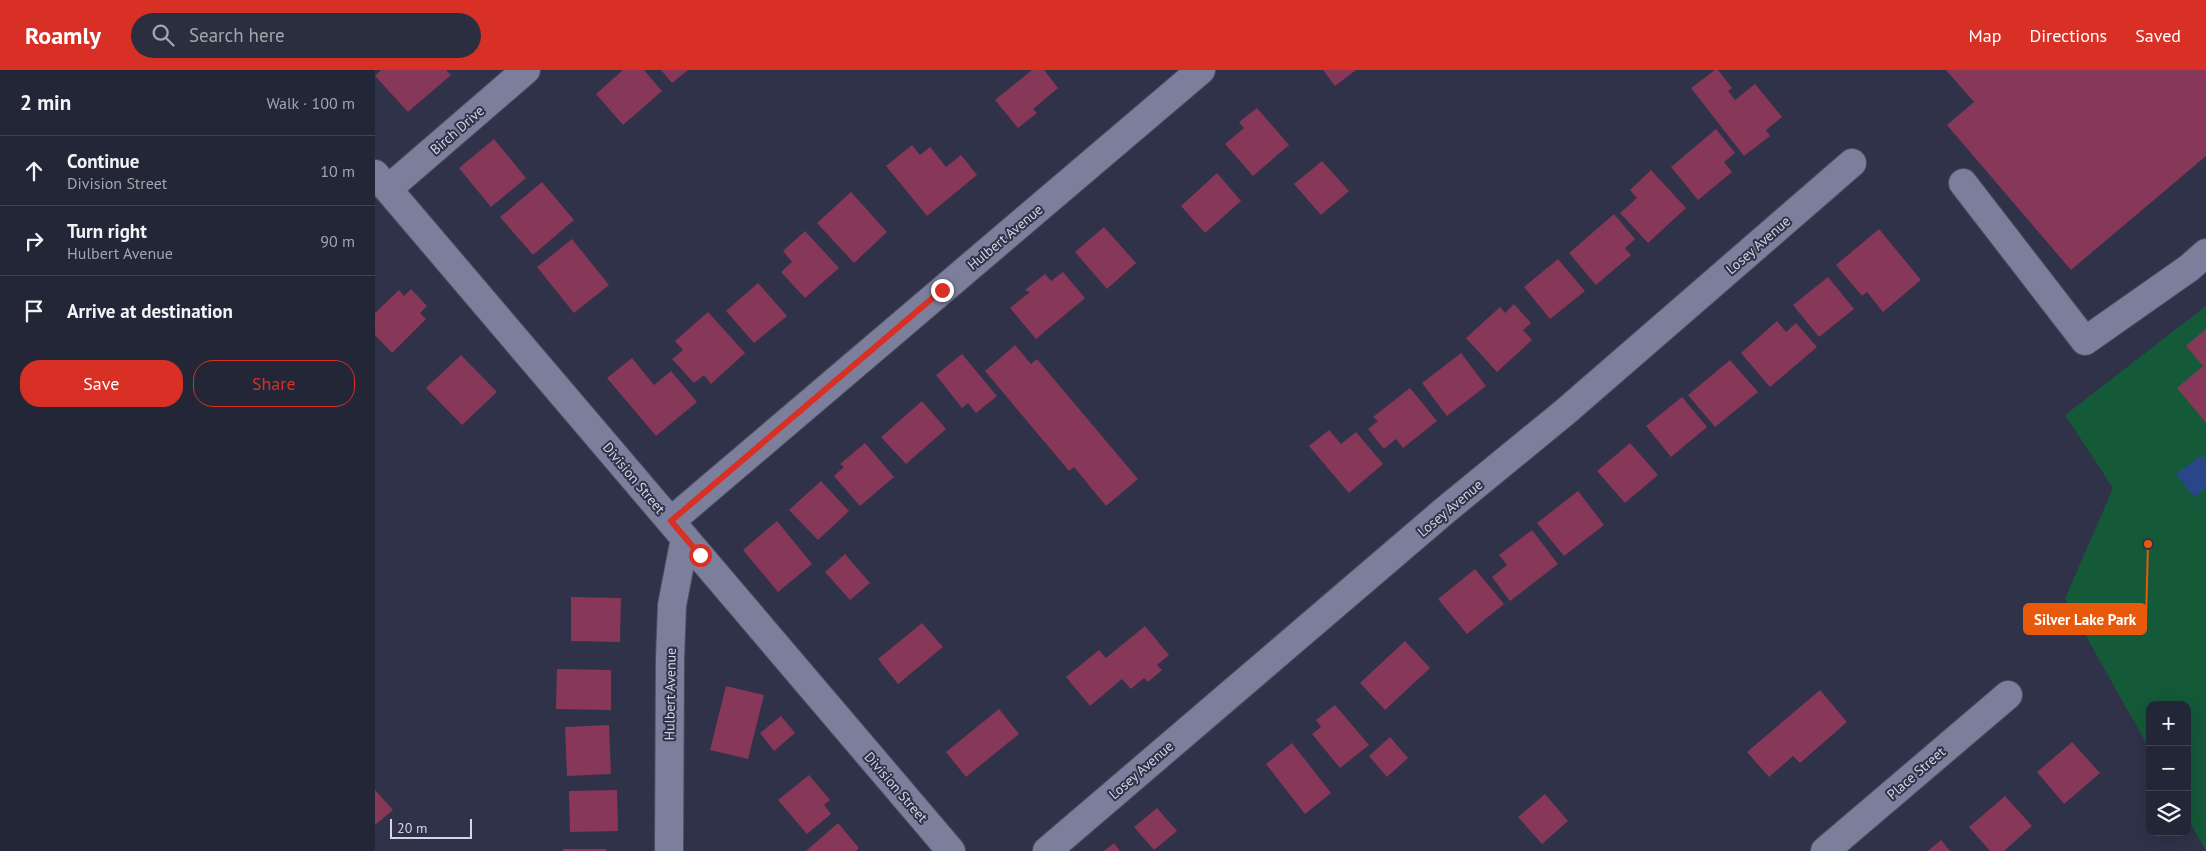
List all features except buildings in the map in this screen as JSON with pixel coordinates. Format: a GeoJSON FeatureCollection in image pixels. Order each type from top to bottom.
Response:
{"type":"FeatureCollection","features":[{"type":"Feature","properties":{"kind":"street","name":"Birch Drive"},"geometry":{"type":"LineString","coordinates":[[381,181],[526,70]]}},
{"type":"Feature","properties":{"kind":"street","name":"Hulbert Avenue"},"geometry":{"type":"LineString","coordinates":[[669,851],[670,659],[678,530],[1201,70]]}},
{"type":"Feature","properties":{"kind":"street","name":"Losey Avenue"},"geometry":{"type":"LineString","coordinates":[[1047,851],[1443,512],[1565,412],[1852,163]]}},
{"type":"Feature","properties":{"kind":"street","name":"Division Street"},"geometry":{"type":"LineString","coordinates":[[381,181],[951,851]]}},
{"type":"Feature","properties":{"kind":"street"},"geometry":{"type":"LineString","coordinates":[[1963,183],[2085,341],[2189,268],[2206,252]]}},
{"type":"Feature","properties":{"kind":"street","name":"Place Street"},"geometry":{"type":"LineString","coordinates":[[1825,851],[2008,695]]}},
{"type":"Feature","properties":{"kind":"green space"},"geometry":{"type":"Polygon","coordinates":[[[2206,306],[2206,851],[2191,824],[2191,701],[2146,701],[2146,743],[2065,599],[2113,488],[2065,415],[2206,306]]]}},
{"type":"Feature","properties":{"kind":"water"},"geometry":{"type":"Polygon","coordinates":[[[2202,455],[2206,461],[2206,488],[2194,497],[2176,474],[2202,455]]]}},
{"type":"Feature","properties":{"kind":"place","name":"Silver Lake Park"},"geometry":{"type":"Point","coordinates":[2148,544]}},
{"type":"Feature","properties":{"kind":"route"},"geometry":{"type":"LineString","coordinates":[[700,555],[671,521],[942,290]]}}]}
